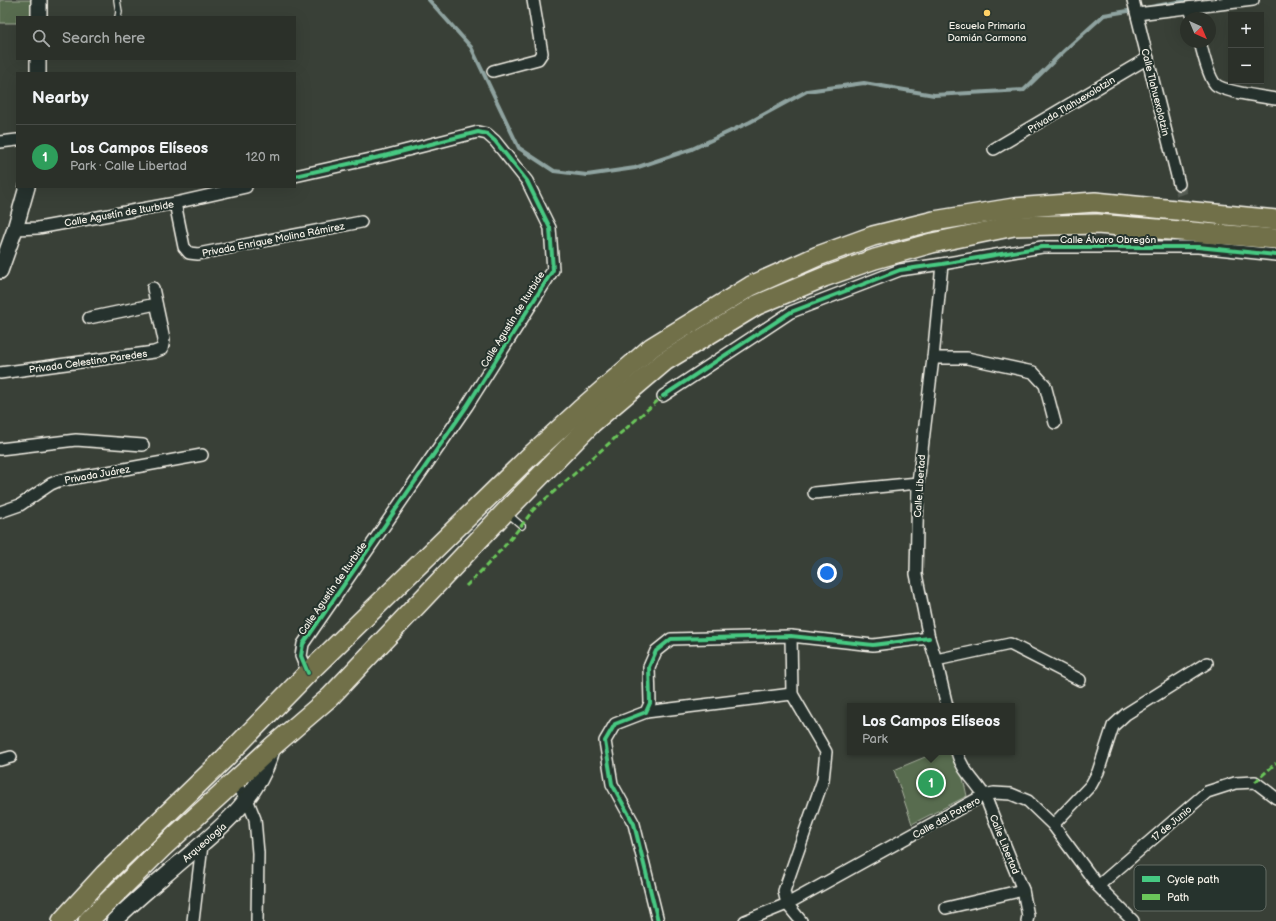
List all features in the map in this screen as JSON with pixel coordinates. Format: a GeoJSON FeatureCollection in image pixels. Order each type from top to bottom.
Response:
{"type":"FeatureCollection","features":[{"type":"Feature","properties":{"kind":"highway"},"geometry":{"type":"LineString","coordinates":[[62,921],[105,874],[224,759],[308,673],[528,458],[580,410],[652,347],[751,286],[818,256],[872,236],[934,221],[1014,208],[1095,202],[1276,220]]}},
{"type":"Feature","properties":{"kind":"highway"},"geometry":{"type":"LineString","coordinates":[[88,921],[162,848],[233,782],[330,697],[592,422],[665,361],[757,305],[838,272],[875,259],[932,243],[1014,226],[1097,224],[1276,239]]}},
{"type":"Feature","properties":{"kind":"main road"},"geometry":{"type":"LineString","coordinates":[[39,0],[39,16]]}},
{"type":"Feature","properties":{"kind":"main road"},"geometry":{"type":"LineString","coordinates":[[38,60],[38,72]]}},
{"type":"Feature","properties":{"kind":"main road"},"geometry":{"type":"LineString","coordinates":[[0,271],[15,229],[27,188]]}},
{"type":"Feature","properties":{"kind":"main road","name":"Arqueología"},"geometry":{"type":"LineString","coordinates":[[114,921],[230,819],[255,790],[264,774],[273,746]]}},
{"type":"Feature","properties":{"kind":"street"},"geometry":{"type":"LineString","coordinates":[[493,72],[538,59],[541,56],[542,53],[533,0]]}},
{"type":"Feature","properties":{"kind":"street","name":"Calle Tlahuexolotzin"},"geometry":{"type":"LineString","coordinates":[[1132,0],[1137,14],[1179,184]]}},
{"type":"Feature","properties":{"kind":"street"},"geometry":{"type":"LineString","coordinates":[[1197,12],[1253,0]]}},
{"type":"Feature","properties":{"kind":"street"},"geometry":{"type":"LineString","coordinates":[[1137,14],[1180,13]]}},
{"type":"Feature","properties":{"kind":"street"},"geometry":{"type":"LineString","coordinates":[[1202,48],[1215,84],[1224,89],[1276,99]]}},
{"type":"Feature","properties":{"kind":"street","name":"Privada Tlahuexolotzin"},"geometry":{"type":"LineString","coordinates":[[994,149],[1148,58]]}},
{"type":"Feature","properties":{"kind":"street","name":"Calle Agustín de Iturbide"},"geometry":{"type":"LineString","coordinates":[[296,176],[384,156],[478,132],[487,134],[495,140],[527,181],[550,228],[553,270],[467,406],[303,644],[301,656],[308,673]]}},
{"type":"Feature","properties":{"kind":"street"},"geometry":{"type":"LineString","coordinates":[[0,142],[16,140]]}},
{"type":"Feature","properties":{"kind":"street","name":"Calle Agustín de Iturbide"},"geometry":{"type":"LineString","coordinates":[[15,229],[38,228],[175,203],[242,188]]}},
{"type":"Feature","properties":{"kind":"street","name":"Privada Enrique Molina Rámirez"},"geometry":{"type":"LineString","coordinates":[[175,203],[184,247],[190,253],[194,254],[360,222]]}},
{"type":"Feature","properties":{"kind":"street","name":"Calle Álvaro Obregón"},"geometry":{"type":"LineString","coordinates":[[663,396],[791,312],[900,270],[1042,247],[1196,244],[1276,255]]}},
{"type":"Feature","properties":{"kind":"street","name":"Calle Libertad"},"geometry":{"type":"LineString","coordinates":[[942,264],[933,358],[918,483],[916,574],[929,638],[946,703]]}},
{"type":"Feature","properties":{"kind":"street","name":"Privada Celestino Paredes"},"geometry":{"type":"LineString","coordinates":[[0,373],[154,352],[162,349],[164,340],[153,288]]}},
{"type":"Feature","properties":{"kind":"street"},"geometry":{"type":"LineString","coordinates":[[89,318],[156,304]]}},
{"type":"Feature","properties":{"kind":"street"},"geometry":{"type":"LineString","coordinates":[[933,358],[967,358],[1033,372],[1045,385],[1055,423]]}},
{"type":"Feature","properties":{"kind":"street"},"geometry":{"type":"LineString","coordinates":[[0,449],[76,440],[143,445]]}},
{"type":"Feature","properties":{"kind":"street","name":"Privada Juárez"},"geometry":{"type":"LineString","coordinates":[[0,512],[20,505],[51,484],[58,481],[202,455]]}},
{"type":"Feature","properties":{"kind":"street"},"geometry":{"type":"LineString","coordinates":[[814,493],[918,483]]}},
{"type":"Feature","properties":{"kind":"street"},"geometry":{"type":"LineString","coordinates":[[790,636],[792,694],[826,752],[822,780],[784,891],[787,904],[801,921]]}},
{"type":"Feature","properties":{"kind":"street"},"geometry":{"type":"LineString","coordinates":[[646,712],[650,703],[649,667],[656,651],[671,639],[790,636],[873,645],[929,638]]}},
{"type":"Feature","properties":{"kind":"street"},"geometry":{"type":"LineString","coordinates":[[936,660],[1010,644],[1080,680]]}},
{"type":"Feature","properties":{"kind":"street"},"geometry":{"type":"LineString","coordinates":[[1053,825],[1091,784],[1098,772],[1113,726],[1126,714],[1207,663]]}},
{"type":"Feature","properties":{"kind":"street"},"geometry":{"type":"LineString","coordinates":[[658,921],[634,824],[612,784],[605,741],[615,724],[646,712],[792,694]]}},
{"type":"Feature","properties":{"kind":"street","name":"Calle Libertad"},"geometry":{"type":"LineString","coordinates":[[958,755],[960,763],[970,779],[984,795],[1023,890],[1028,916],[1027,921]]}},
{"type":"Feature","properties":{"kind":"street"},"geometry":{"type":"LineString","coordinates":[[233,782],[247,799],[255,819],[258,852],[257,921]]}},
{"type":"Feature","properties":{"kind":"street","name":"17 de Junio"},"geometry":{"type":"LineString","coordinates":[[1098,886],[1207,792],[1235,783],[1255,782],[1276,798]]}},
{"type":"Feature","properties":{"kind":"street","name":"Calle del Potrero"},"geometry":{"type":"LineString","coordinates":[[745,921],[787,904],[984,795],[994,793],[1011,794],[1028,801],[1053,825],[1098,886],[1133,921]]}},
{"type":"Feature","properties":{"kind":"street"},"geometry":{"type":"LineString","coordinates":[[193,921],[202,845]]}},
{"type":"Feature","properties":{"kind":"street"},"geometry":{"type":"LineString","coordinates":[[946,908],[1023,890]]}},
{"type":"Feature","properties":{"kind":"lane"},"geometry":{"type":"LineString","coordinates":[[117,0],[118,16]]}},
{"type":"Feature","properties":{"kind":"lane"},"geometry":{"type":"LineString","coordinates":[[506,511],[522,526]]}},
{"type":"Feature","properties":{"kind":"green space"},"geometry":{"type":"Polygon","coordinates":[[[0,0],[34,0],[34,16],[16,16],[16,23],[0,23],[0,0]]]}},
{"type":"Feature","properties":{"kind":"green space"},"geometry":{"type":"Polygon","coordinates":[[[930,755],[958,755],[967,796],[912,824],[894,770],[930,755]]]}},
{"type":"Feature","properties":{"kind":"waterway"},"geometry":{"type":"LineString","coordinates":[[429,0],[471,47],[519,148],[554,171],[587,175],[635,168],[692,149],[750,122],[807,91],[864,83],[934,95],[1024,90],[1104,15],[1134,10]]}},
{"type":"Feature","properties":{"kind":"waterway"},"geometry":{"type":"LineString","coordinates":[[1145,8],[1188,0]]}},
{"type":"Feature","properties":{"kind":"tunnel"},"geometry":{"type":"LineString","coordinates":[[1179,184],[1188,216]]}},
{"type":"Feature","properties":{"kind":"marked path"},"geometry":{"type":"LineString","coordinates":[[466,586],[501,550],[533,510],[663,396]]}},
{"type":"Feature","properties":{"kind":"marked path"},"geometry":{"type":"LineString","coordinates":[[1255,782],[1276,763]]}},
{"type":"Feature","properties":{"kind":"cycle path"},"geometry":{"type":"LineString","coordinates":[[296,176],[384,156],[478,132],[487,134],[495,141],[527,181],[550,228],[553,270],[467,406],[303,644],[301,656],[308,673]]}},
{"type":"Feature","properties":{"kind":"cycle path"},"geometry":{"type":"LineString","coordinates":[[663,396],[791,312],[900,270],[1042,247],[1198,247],[1276,255]]}},
{"type":"Feature","properties":{"kind":"cycle path"},"geometry":{"type":"LineString","coordinates":[[658,921],[634,824],[612,784],[605,741],[615,724],[646,712],[650,703],[649,667],[656,651],[671,639],[791,636],[873,645],[929,638]]}},
{"type":"Feature","properties":{"kind":"place","name":"Escuela Primaria Damián Carmona"},"geometry":{"type":"Point","coordinates":[987,13]}},
{"type":"Feature","properties":{"kind":"place","name":"Los Campos Elíseos"},"geometry":{"type":"Point","coordinates":[931,783]}}]}
